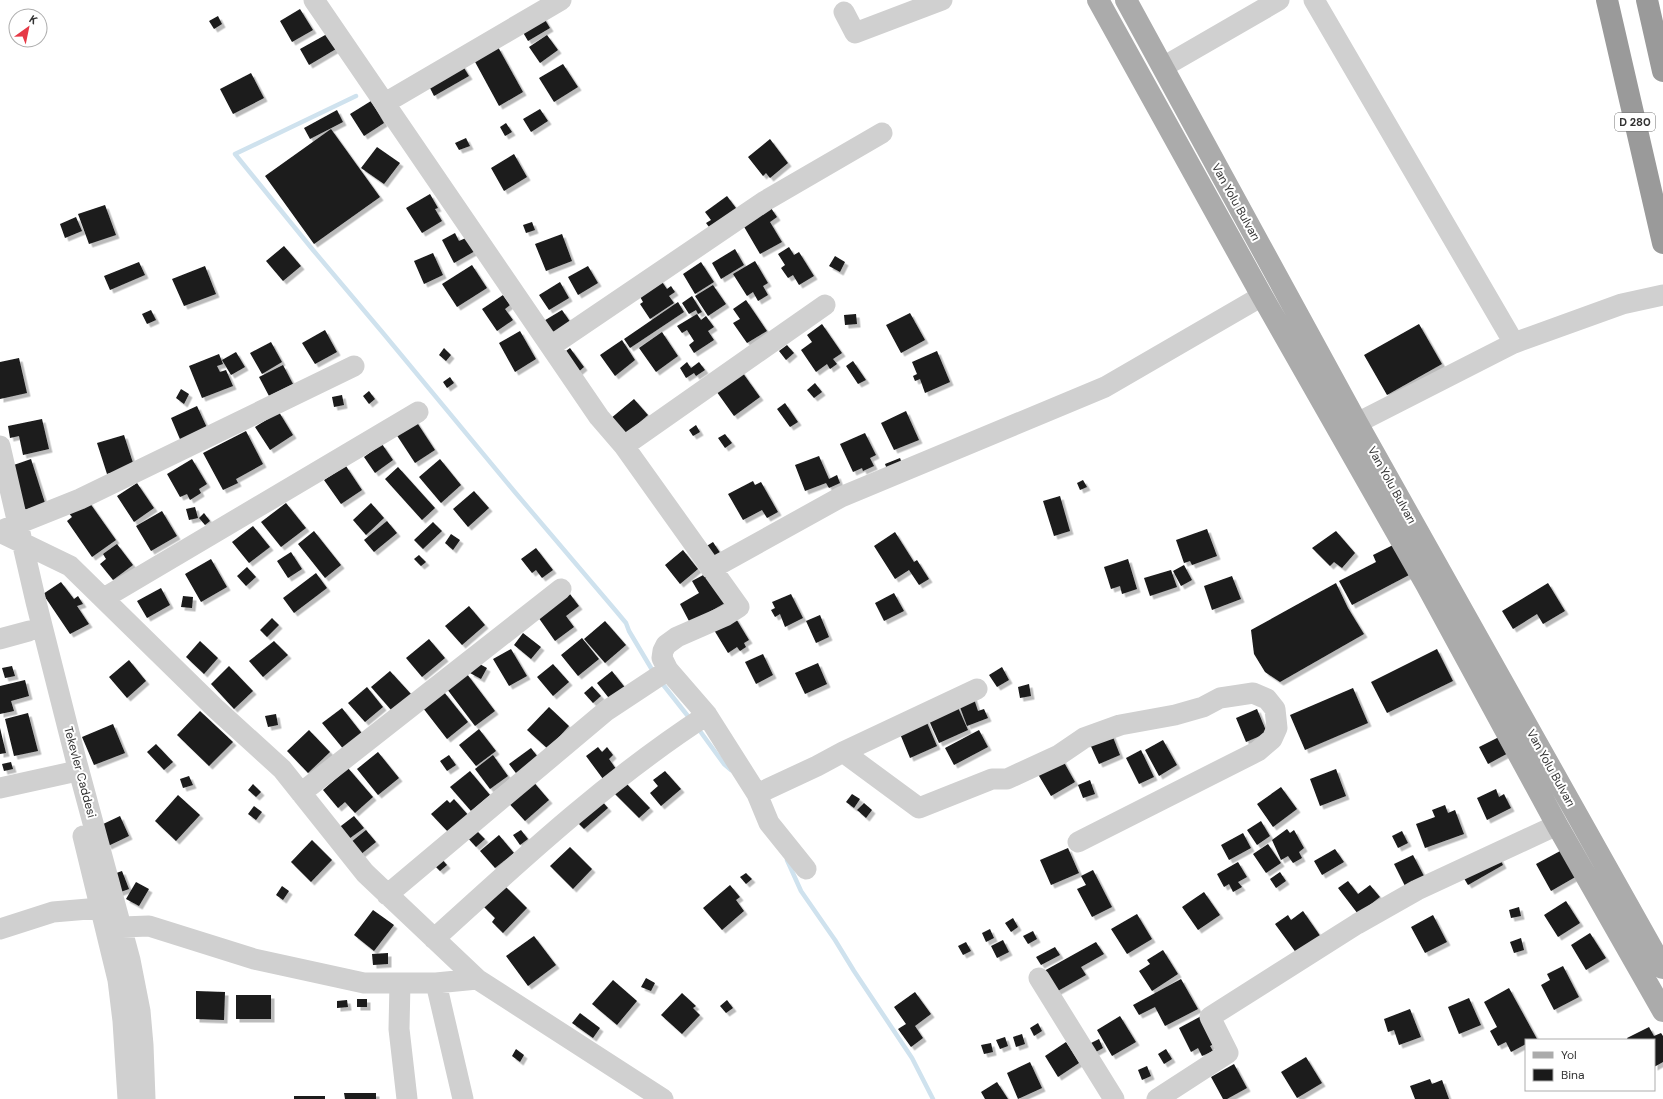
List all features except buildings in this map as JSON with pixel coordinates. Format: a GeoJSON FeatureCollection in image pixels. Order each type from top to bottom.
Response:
{"type":"FeatureCollection","features":[{"type":"Feature","properties":{"kind":"highway","name":"D 280"},"geometry":{"type":"LineString","coordinates":[[1607,0],[1663,243]]}},
{"type":"Feature","properties":{"kind":"highway"},"geometry":{"type":"LineString","coordinates":[[1647,0],[1663,71]]}},
{"type":"Feature","properties":{"kind":"main road"},"geometry":{"type":"LineString","coordinates":[[1098,0],[1262,296],[1422,577],[1557,825],[1663,1011]]}},
{"type":"Feature","properties":{"kind":"main road","name":"Van Yolu Bulvarı"},"geometry":{"type":"LineString","coordinates":[[1126,0],[1357,423],[1663,968]]}},
{"type":"Feature","properties":{"kind":"street"},"geometry":{"type":"LineString","coordinates":[[314,0],[599,417],[624,446],[739,607],[725,616],[677,637],[666,645],[663,651],[659,675],[606,711],[387,895]]}},
{"type":"Feature","properties":{"kind":"street"},"geometry":{"type":"LineString","coordinates":[[385,103],[561,0]]}},
{"type":"Feature","properties":{"kind":"street"},"geometry":{"type":"LineString","coordinates":[[844,12],[855,33],[942,0]]}},
{"type":"Feature","properties":{"kind":"street"},"geometry":{"type":"LineString","coordinates":[[1163,67],[1279,0]]}},
{"type":"Feature","properties":{"kind":"street"},"geometry":{"type":"LineString","coordinates":[[1314,0],[1514,343]]}},
{"type":"Feature","properties":{"kind":"street"},"geometry":{"type":"LineString","coordinates":[[551,346],[765,201],[882,133]]}},
{"type":"Feature","properties":{"kind":"street"},"geometry":{"type":"LineString","coordinates":[[1357,423],[1514,343],[1622,304],[1663,295]]}},
{"type":"Feature","properties":{"kind":"street"},"geometry":{"type":"LineString","coordinates":[[711,569],[841,497],[1105,387],[1262,296]]}},
{"type":"Feature","properties":{"kind":"street"},"geometry":{"type":"LineString","coordinates":[[624,446],[825,305]]}},
{"type":"Feature","properties":{"kind":"street"},"geometry":{"type":"LineString","coordinates":[[10,528],[80,499],[354,366]]}},
{"type":"Feature","properties":{"kind":"street"},"geometry":{"type":"LineString","coordinates":[[104,598],[418,412]]}},
{"type":"Feature","properties":{"kind":"street","name":"Tekevler Caddesi"},"geometry":{"type":"LineString","coordinates":[[0,446],[10,528],[76,760],[130,960],[140,1011],[145,1099]]}},
{"type":"Feature","properties":{"kind":"street"},"geometry":{"type":"LineString","coordinates":[[10,528],[70,566],[215,708],[282,770],[365,873],[477,980],[663,1099]]}},
{"type":"Feature","properties":{"kind":"street"},"geometry":{"type":"LineString","coordinates":[[10,528],[29,631],[68,773],[118,980],[123,1021],[128,1099]]}},
{"type":"Feature","properties":{"kind":"street"},"geometry":{"type":"LineString","coordinates":[[301,793],[561,588]]}},
{"type":"Feature","properties":{"kind":"street"},"geometry":{"type":"LineString","coordinates":[[0,639],[29,631]]}},
{"type":"Feature","properties":{"kind":"street"},"geometry":{"type":"LineString","coordinates":[[659,675],[706,715],[757,794],[769,823],[806,869]]}},
{"type":"Feature","properties":{"kind":"street"},"geometry":{"type":"LineString","coordinates":[[757,794],[977,689]]}},
{"type":"Feature","properties":{"kind":"street"},"geometry":{"type":"LineString","coordinates":[[843,752],[919,808],[992,779],[1007,778],[1059,755],[1084,738],[1120,725],[1175,715],[1203,707],[1220,698],[1253,693],[1267,699],[1275,709],[1277,728],[1272,739],[1258,751],[1078,842]]}},
{"type":"Feature","properties":{"kind":"street"},"geometry":{"type":"LineString","coordinates":[[434,939],[536,847],[589,803],[648,756],[706,715]]}},
{"type":"Feature","properties":{"kind":"street"},"geometry":{"type":"LineString","coordinates":[[0,788],[68,773]]}},
{"type":"Feature","properties":{"kind":"street"},"geometry":{"type":"LineString","coordinates":[[1157,1099],[1228,1054],[1210,1017],[1357,924],[1417,890],[1557,825]]}},
{"type":"Feature","properties":{"kind":"street"},"geometry":{"type":"LineString","coordinates":[[0,929],[53,912],[100,908],[122,927],[149,926],[254,959],[364,983],[436,983],[477,980]]}},
{"type":"Feature","properties":{"kind":"street"},"geometry":{"type":"LineString","coordinates":[[1039,978],[1114,1099]]}},
{"type":"Feature","properties":{"kind":"street"},"geometry":{"type":"LineString","coordinates":[[400,983],[399,1029],[407,1099]]}},
{"type":"Feature","properties":{"kind":"street"},"geometry":{"type":"LineString","coordinates":[[436,983],[463,1099]]}},
{"type":"Feature","properties":{"kind":"waterway"},"geometry":{"type":"LineString","coordinates":[[356,96],[235,154],[313,250],[626,623],[629,631],[654,673]]}},
{"type":"Feature","properties":{"kind":"waterway"},"geometry":{"type":"LineString","coordinates":[[661,682],[691,720]]}},
{"type":"Feature","properties":{"kind":"waterway"},"geometry":{"type":"LineString","coordinates":[[697,727],[724,764],[731,770]]}},
{"type":"Feature","properties":{"kind":"waterway"},"geometry":{"type":"LineString","coordinates":[[787,860],[801,891],[912,1058],[933,1099]]}}]}
